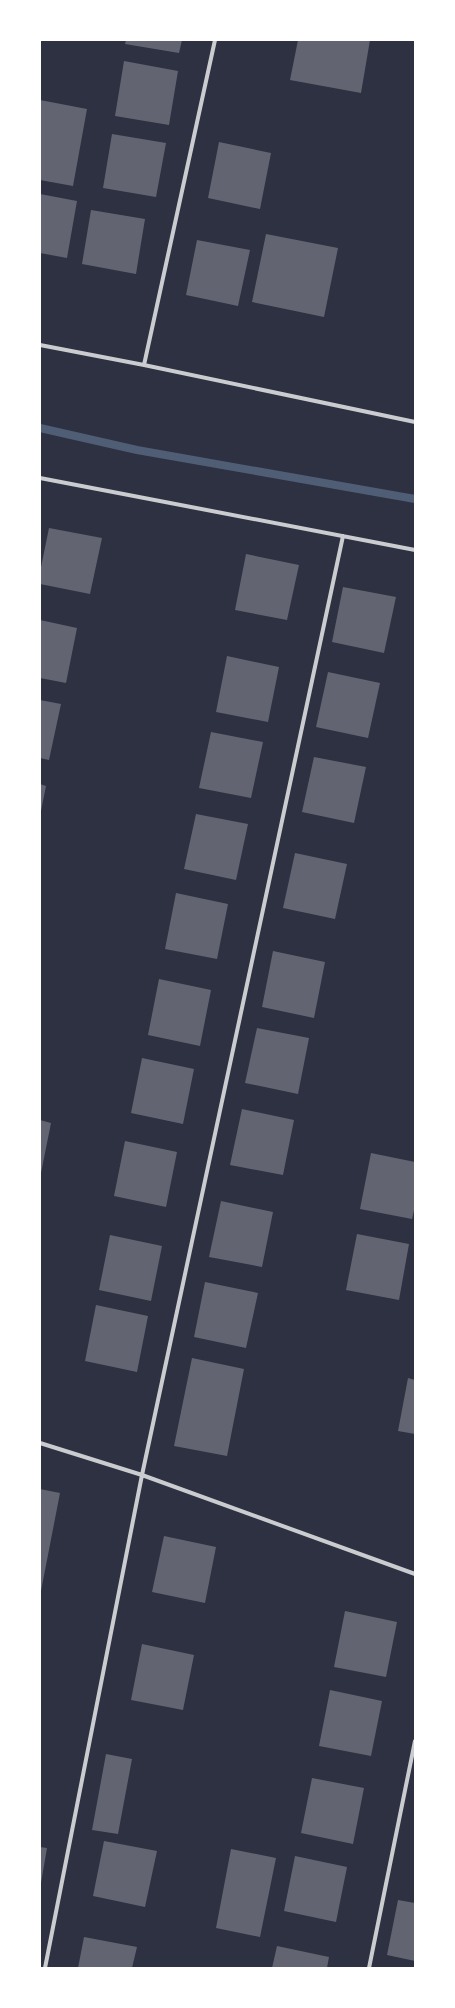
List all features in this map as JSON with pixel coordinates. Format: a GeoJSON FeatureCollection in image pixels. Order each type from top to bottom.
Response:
{"type":"FeatureCollection","features":[{"type":"Feature","properties":{"kind":"street"},"geometry":{"type":"LineString","coordinates":[[144,365],[215,40]]}},
{"type":"Feature","properties":{"kind":"street"},"geometry":{"type":"LineString","coordinates":[[40,345],[144,365],[415,422]]}},
{"type":"Feature","properties":{"kind":"street"},"geometry":{"type":"LineString","coordinates":[[40,478],[415,550]]}},
{"type":"Feature","properties":{"kind":"street"},"geometry":{"type":"LineString","coordinates":[[45,1968],[142,1475],[343,536]]}},
{"type":"Feature","properties":{"kind":"street"},"geometry":{"type":"LineString","coordinates":[[40,1443],[142,1475],[415,1574]]}},
{"type":"Feature","properties":{"kind":"street"},"geometry":{"type":"LineString","coordinates":[[369,1968],[415,1741]]}},
{"type":"Feature","properties":{"kind":"building"},"geometry":{"type":"Polygon","coordinates":[[[126,40],[182,40],[179,53],[125,44],[126,40]]]}},
{"type":"Feature","properties":{"kind":"building"},"geometry":{"type":"Polygon","coordinates":[[[298,40],[370,40],[361,93],[290,80],[298,40]]]}},
{"type":"Feature","properties":{"kind":"building"},"geometry":{"type":"Polygon","coordinates":[[[124,61],[178,71],[169,125],[115,116],[124,61]]]}},
{"type":"Feature","properties":{"kind":"building"},"geometry":{"type":"Polygon","coordinates":[[[40,100],[87,109],[73,186],[40,180],[40,100]]]}},
{"type":"Feature","properties":{"kind":"building"},"geometry":{"type":"Polygon","coordinates":[[[112,134],[166,143],[156,197],[103,188],[112,134]]]}},
{"type":"Feature","properties":{"kind":"building"},"geometry":{"type":"Polygon","coordinates":[[[219,142],[271,153],[260,209],[208,198],[219,142]]]}},
{"type":"Feature","properties":{"kind":"building"},"geometry":{"type":"Polygon","coordinates":[[[40,194],[77,201],[67,258],[40,253],[40,194]]]}},
{"type":"Feature","properties":{"kind":"building"},"geometry":{"type":"Polygon","coordinates":[[[91,210],[145,219],[136,274],[82,264],[91,210]]]}},
{"type":"Feature","properties":{"kind":"building"},"geometry":{"type":"Polygon","coordinates":[[[266,234],[338,248],[324,317],[252,302],[266,234]]]}},
{"type":"Feature","properties":{"kind":"building"},"geometry":{"type":"Polygon","coordinates":[[[197,240],[250,250],[238,306],[186,295],[197,240]]]}},
{"type":"Feature","properties":{"kind":"building"},"geometry":{"type":"Polygon","coordinates":[[[49,528],[102,538],[90,594],[40,584],[40,572],[49,528]]]}},
{"type":"Feature","properties":{"kind":"building"},"geometry":{"type":"Polygon","coordinates":[[[246,554],[299,565],[287,620],[235,610],[246,554]]]}},
{"type":"Feature","properties":{"kind":"building"},"geometry":{"type":"Polygon","coordinates":[[[343,587],[396,597],[384,653],[332,642],[343,587]]]}},
{"type":"Feature","properties":{"kind":"building"},"geometry":{"type":"Polygon","coordinates":[[[40,620],[77,628],[66,683],[40,678],[40,620]]]}},
{"type":"Feature","properties":{"kind":"building"},"geometry":{"type":"Polygon","coordinates":[[[227,656],[279,667],[268,722],[216,712],[227,656]]]}},
{"type":"Feature","properties":{"kind":"building"},"geometry":{"type":"Polygon","coordinates":[[[328,672],[380,683],[368,738],[316,727],[328,672]]]}},
{"type":"Feature","properties":{"kind":"building"},"geometry":{"type":"Polygon","coordinates":[[[40,700],[61,704],[49,760],[40,758],[40,700]]]}},
{"type":"Feature","properties":{"kind":"building"},"geometry":{"type":"Polygon","coordinates":[[[211,732],[263,742],[251,798],[199,788],[211,732]]]}},
{"type":"Feature","properties":{"kind":"building"},"geometry":{"type":"Polygon","coordinates":[[[314,757],[366,767],[354,823],[302,812],[314,757]]]}},
{"type":"Feature","properties":{"kind":"building"},"geometry":{"type":"Polygon","coordinates":[[[40,784],[46,786],[41,811],[40,811],[40,784]]]}},
{"type":"Feature","properties":{"kind":"building"},"geometry":{"type":"Polygon","coordinates":[[[196,814],[248,824],[236,880],[184,869],[196,814]]]}},
{"type":"Feature","properties":{"kind":"building"},"geometry":{"type":"Polygon","coordinates":[[[295,853],[347,864],[335,919],[283,908],[295,853]]]}},
{"type":"Feature","properties":{"kind":"building"},"geometry":{"type":"Polygon","coordinates":[[[176,893],[228,904],[217,959],[165,949],[176,893]]]}},
{"type":"Feature","properties":{"kind":"building"},"geometry":{"type":"Polygon","coordinates":[[[273,951],[325,962],[314,1018],[262,1007],[273,951]]]}},
{"type":"Feature","properties":{"kind":"building"},"geometry":{"type":"Polygon","coordinates":[[[159,979],[211,990],[200,1046],[148,1035],[159,979]]]}},
{"type":"Feature","properties":{"kind":"building"},"geometry":{"type":"Polygon","coordinates":[[[257,1028],[309,1038],[298,1094],[245,1083],[257,1028]]]}},
{"type":"Feature","properties":{"kind":"building"},"geometry":{"type":"Polygon","coordinates":[[[142,1058],[194,1069],[183,1124],[131,1113],[142,1058]]]}},
{"type":"Feature","properties":{"kind":"building"},"geometry":{"type":"Polygon","coordinates":[[[242,1109],[294,1120],[283,1175],[230,1165],[242,1109]]]}},
{"type":"Feature","properties":{"kind":"building"},"geometry":{"type":"Polygon","coordinates":[[[40,1120],[51,1123],[41,1173],[40,1173],[40,1120]]]}},
{"type":"Feature","properties":{"kind":"building"},"geometry":{"type":"Polygon","coordinates":[[[125,1141],[177,1152],[166,1207],[114,1196],[125,1141]]]}},
{"type":"Feature","properties":{"kind":"building"},"geometry":{"type":"Polygon","coordinates":[[[371,1153],[415,1162],[415,1206],[412,1219],[360,1209],[371,1153]]]}},
{"type":"Feature","properties":{"kind":"building"},"geometry":{"type":"Polygon","coordinates":[[[221,1201],[273,1212],[262,1267],[209,1257],[221,1201]]]}},
{"type":"Feature","properties":{"kind":"building"},"geometry":{"type":"Polygon","coordinates":[[[357,1234],[409,1244],[399,1300],[346,1290],[357,1234]]]}},
{"type":"Feature","properties":{"kind":"building"},"geometry":{"type":"Polygon","coordinates":[[[110,1235],[162,1246],[151,1301],[99,1290],[110,1235]]]}},
{"type":"Feature","properties":{"kind":"building"},"geometry":{"type":"Polygon","coordinates":[[[205,1282],[258,1293],[246,1348],[194,1337],[205,1282]]]}},
{"type":"Feature","properties":{"kind":"building"},"geometry":{"type":"Polygon","coordinates":[[[96,1305],[148,1316],[137,1372],[85,1361],[96,1305]]]}},
{"type":"Feature","properties":{"kind":"building"},"geometry":{"type":"Polygon","coordinates":[[[192,1358],[244,1369],[227,1456],[174,1446],[192,1358]]]}},
{"type":"Feature","properties":{"kind":"building"},"geometry":{"type":"Polygon","coordinates":[[[408,1378],[415,1380],[415,1434],[398,1431],[408,1378]]]}},
{"type":"Feature","properties":{"kind":"building"},"geometry":{"type":"Polygon","coordinates":[[[40,1489],[60,1493],[41,1591],[40,1591],[40,1489]]]}},
{"type":"Feature","properties":{"kind":"building"},"geometry":{"type":"Polygon","coordinates":[[[164,1536],[216,1547],[205,1603],[152,1592],[164,1536]]]}},
{"type":"Feature","properties":{"kind":"building"},"geometry":{"type":"Polygon","coordinates":[[[345,1611],[397,1622],[386,1677],[334,1667],[345,1611]]]}},
{"type":"Feature","properties":{"kind":"building"},"geometry":{"type":"Polygon","coordinates":[[[142,1644],[194,1655],[183,1710],[131,1700],[142,1644]]]}},
{"type":"Feature","properties":{"kind":"building"},"geometry":{"type":"Polygon","coordinates":[[[330,1690],[382,1701],[371,1756],[319,1746],[330,1690]]]}},
{"type":"Feature","properties":{"kind":"building"},"geometry":{"type":"Polygon","coordinates":[[[106,1754],[132,1759],[118,1834],[92,1830],[106,1754]]]}},
{"type":"Feature","properties":{"kind":"building"},"geometry":{"type":"Polygon","coordinates":[[[312,1778],[364,1788],[353,1844],[301,1833],[312,1778]]]}},
{"type":"Feature","properties":{"kind":"building"},"geometry":{"type":"Polygon","coordinates":[[[104,1841],[157,1851],[145,1907],[93,1896],[104,1841]]]}},
{"type":"Feature","properties":{"kind":"building"},"geometry":{"type":"Polygon","coordinates":[[[40,1847],[47,1848],[41,1883],[40,1883],[40,1847]]]}},
{"type":"Feature","properties":{"kind":"building"},"geometry":{"type":"Polygon","coordinates":[[[231,1849],[276,1858],[260,1937],[216,1928],[231,1849]]]}},
{"type":"Feature","properties":{"kind":"building"},"geometry":{"type":"Polygon","coordinates":[[[295,1856],[347,1867],[336,1922],[284,1911],[295,1856]]]}},
{"type":"Feature","properties":{"kind":"building"},"geometry":{"type":"Polygon","coordinates":[[[398,1900],[415,1903],[415,1961],[387,1955],[398,1900]]]}},
{"type":"Feature","properties":{"kind":"building"},"geometry":{"type":"Polygon","coordinates":[[[84,1937],[137,1947],[132,1968],[78,1968],[84,1937]]]}},
{"type":"Feature","properties":{"kind":"building"},"geometry":{"type":"Polygon","coordinates":[[[277,1946],[329,1957],[327,1968],[272,1968],[277,1946]]]}},
{"type":"Feature","properties":{"kind":"waterway"},"geometry":{"type":"LineString","coordinates":[[40,428],[137,450],[415,499]]}}]}
